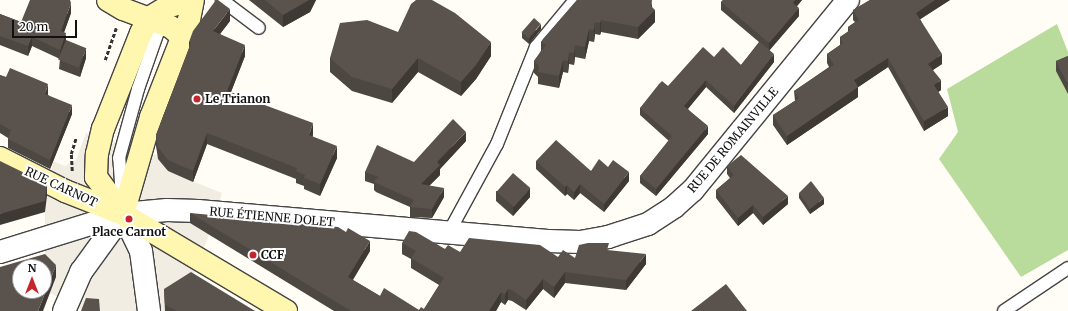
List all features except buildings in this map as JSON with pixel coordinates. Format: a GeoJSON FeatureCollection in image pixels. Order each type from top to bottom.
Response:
{"type":"FeatureCollection","features":[{"type":"Feature","properties":{"kind":"main road"},"geometry":{"type":"LineString","coordinates":[[108,0],[123,10],[171,27],[181,36]]}},
{"type":"Feature","properties":{"kind":"main road"},"geometry":{"type":"LineString","coordinates":[[123,214],[150,116],[181,36],[189,20],[192,0],[167,7],[156,21],[140,33],[103,129],[97,154],[96,177],[123,214],[286,311]]}},
{"type":"Feature","properties":{"kind":"main road","name":"RUE CARNOT"},"geometry":{"type":"LineString","coordinates":[[0,158],[65,191],[123,214]]}},
{"type":"Feature","properties":{"kind":"street","name":"RUE DE ROMAINVILLE"},"geometry":{"type":"LineString","coordinates":[[422,230],[548,241],[580,242],[608,236],[648,224],[674,207],[693,190],[848,0]]}},
{"type":"Feature","properties":{"kind":"street","name":"RUE ÉTIENNE DOLET"},"geometry":{"type":"LineString","coordinates":[[0,252],[123,214],[167,210],[198,211],[422,230]]}},
{"type":"Feature","properties":{"kind":"street"},"geometry":{"type":"LineString","coordinates":[[64,311],[81,272],[123,214],[141,251],[149,311]]}},
{"type":"Feature","properties":{"kind":"lane"},"geometry":{"type":"LineString","coordinates":[[222,0],[259,28]]}},
{"type":"Feature","properties":{"kind":"lane"},"geometry":{"type":"LineString","coordinates":[[449,232],[497,144],[536,47],[575,0]]}},
{"type":"Feature","properties":{"kind":"lane"},"geometry":{"type":"LineString","coordinates":[[123,214],[119,158],[156,21]]}},
{"type":"Feature","properties":{"kind":"lane"},"geometry":{"type":"LineString","coordinates":[[1004,311],[1068,268]]}},
{"type":"Feature","properties":{"kind":"path"},"geometry":{"type":"LineString","coordinates":[[104,60],[114,34]]}},
{"type":"Feature","properties":{"kind":"path"},"geometry":{"type":"LineString","coordinates":[[72,174],[71,154],[78,134]]}},
{"type":"Feature","properties":{"kind":"green space"},"geometry":{"type":"Polygon","coordinates":[[[1057,24],[1068,52],[1068,250],[1021,277],[939,159],[958,132],[947,89],[1057,24]]]}},
{"type":"Feature","properties":{"kind":"shaded area","name":"Place Carnot"},"geometry":{"type":"Polygon","coordinates":[[[86,133],[157,155],[161,162],[168,167],[167,171],[222,193],[209,235],[191,281],[165,311],[84,311],[52,294],[52,288],[56,277],[52,273],[52,259],[45,259],[45,212],[53,161],[65,166],[76,160],[86,133]]]}},
{"type":"Feature","properties":{"kind":"place","name":"Le Trianon"},"geometry":{"type":"Point","coordinates":[197,99]}},
{"type":"Feature","properties":{"kind":"place","name":"Place Carnot"},"geometry":{"type":"Point","coordinates":[129,219]}},
{"type":"Feature","properties":{"kind":"place","name":"CCF"},"geometry":{"type":"Point","coordinates":[253,255]}}]}
